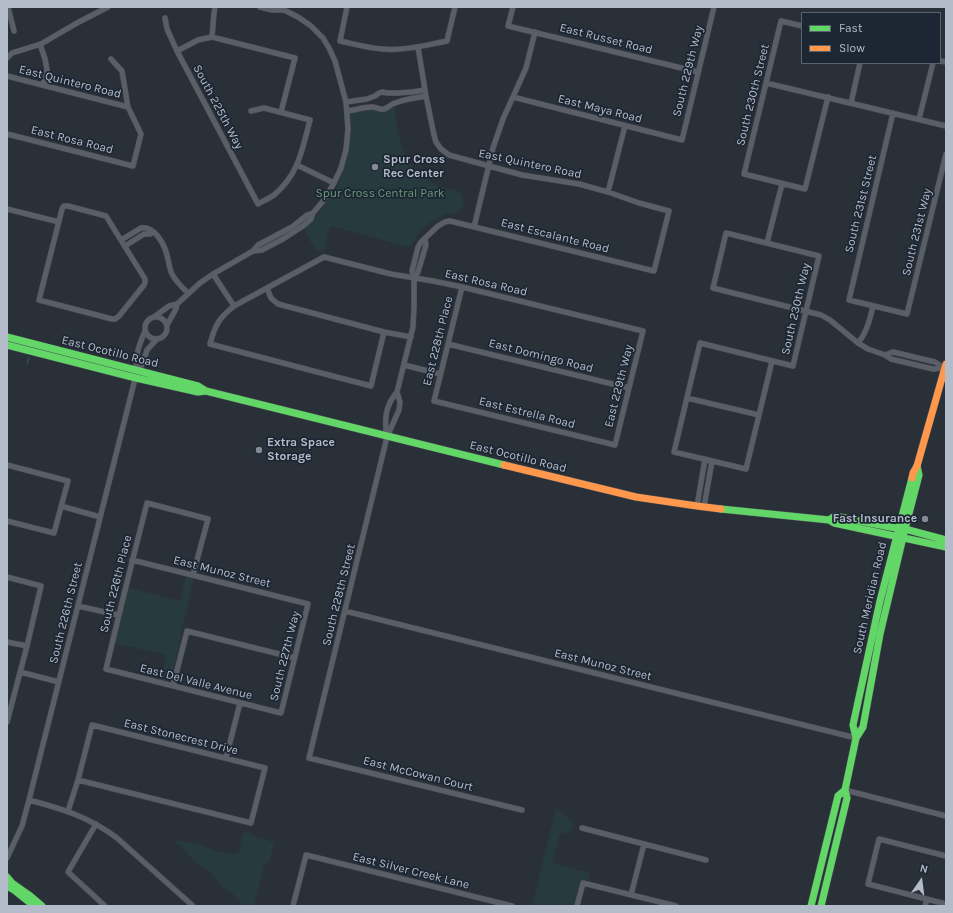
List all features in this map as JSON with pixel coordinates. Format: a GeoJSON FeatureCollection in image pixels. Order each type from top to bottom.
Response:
{"type":"FeatureCollection","features":[{"type":"Feature","properties":{"kind":"main road","name":"East Ocotillo Road"},"geometry":{"type":"LineString","coordinates":[[7,337],[136,374]]}},
{"type":"Feature","properties":{"kind":"main road","name":"East Ocotillo Road"},"geometry":{"type":"LineString","coordinates":[[7,345],[136,374],[198,386],[206,392],[636,497],[700,506],[829,520],[835,516],[890,527],[901,533]]}},
{"type":"Feature","properties":{"kind":"main road","name":"South Meridian Road"},"geometry":{"type":"LineString","coordinates":[[821,906],[847,798],[845,790],[856,738],[863,727],[901,533],[919,475],[917,466],[945,366]]}},
{"type":"Feature","properties":{"kind":"main road"},"geometry":{"type":"LineString","coordinates":[[901,533],[946,540]]}},
{"type":"Feature","properties":{"kind":"main road"},"geometry":{"type":"LineString","coordinates":[[901,533],[946,547]]}},
{"type":"Feature","properties":{"kind":"main road","name":"South Meridian Road"},"geometry":{"type":"LineString","coordinates":[[811,906],[838,796],[845,790]]}},
{"type":"Feature","properties":{"kind":"main road"},"geometry":{"type":"LineString","coordinates":[[7,877],[12,883],[42,906]]}},
{"type":"Feature","properties":{"kind":"main road"},"geometry":{"type":"LineString","coordinates":[[7,886],[34,906]]}},
{"type":"Feature","properties":{"kind":"street"},"geometry":{"type":"LineString","coordinates":[[8,7],[14,31]]}},
{"type":"Feature","properties":{"kind":"street"},"geometry":{"type":"LineString","coordinates":[[7,58],[10,52],[40,44],[108,7]]}},
{"type":"Feature","properties":{"kind":"street"},"geometry":{"type":"LineString","coordinates":[[212,37],[215,7]]}},
{"type":"Feature","properties":{"kind":"street"},"geometry":{"type":"LineString","coordinates":[[260,7],[272,10],[283,10]]}},
{"type":"Feature","properties":{"kind":"street"},"geometry":{"type":"LineString","coordinates":[[136,374],[142,365],[147,350],[157,339],[165,334],[167,325],[177,304],[188,293],[213,274],[252,251],[262,250],[294,232],[311,219],[313,213],[324,200],[334,183],[341,168],[346,150],[348,129],[346,107],[335,61],[330,48],[323,38],[311,26],[298,17],[278,7]]}},
{"type":"Feature","properties":{"kind":"street"},"geometry":{"type":"LineString","coordinates":[[347,7],[340,41],[383,49],[418,47],[447,41],[455,7]]}},
{"type":"Feature","properties":{"kind":"street","name":"East Russet Road"},"geometry":{"type":"LineString","coordinates":[[513,7],[508,26],[698,72]]}},
{"type":"Feature","properties":{"kind":"street","name":"South 229th Way"},"geometry":{"type":"LineString","coordinates":[[682,140],[714,7]]}},
{"type":"Feature","properties":{"kind":"street","name":"South 225th Way"},"geometry":{"type":"LineString","coordinates":[[165,18],[167,29],[177,50],[258,204],[273,196],[287,183],[294,173],[297,165]]}},
{"type":"Feature","properties":{"kind":"street","name":"South 230th Street"},"geometry":{"type":"LineString","coordinates":[[782,184],[744,174],[781,21],[801,26]]}},
{"type":"Feature","properties":{"kind":"street"},"geometry":{"type":"LineString","coordinates":[[474,227],[489,166],[503,119],[526,68],[535,32]]}},
{"type":"Feature","properties":{"kind":"street"},"geometry":{"type":"LineString","coordinates":[[177,50],[198,40],[212,37],[295,58],[281,112]]}},
{"type":"Feature","properties":{"kind":"street"},"geometry":{"type":"LineString","coordinates":[[40,44],[47,70],[44,85]]}},
{"type":"Feature","properties":{"kind":"street","name":"East Quintero Road"},"geometry":{"type":"LineString","coordinates":[[418,47],[434,135],[436,142],[449,156],[522,175],[579,184],[669,211],[654,271]]}},
{"type":"Feature","properties":{"kind":"street"},"geometry":{"type":"LineString","coordinates":[[111,59],[122,71],[128,107]]}},
{"type":"Feature","properties":{"kind":"street"},"geometry":{"type":"LineString","coordinates":[[851,103],[860,64]]}},
{"type":"Feature","properties":{"kind":"street"},"geometry":{"type":"LineString","coordinates":[[919,120],[933,64]]}},
{"type":"Feature","properties":{"kind":"street","name":"East Quintero Road"},"geometry":{"type":"LineString","coordinates":[[7,76],[128,107]]}},
{"type":"Feature","properties":{"kind":"street"},"geometry":{"type":"LineString","coordinates":[[766,82],[946,126]]}},
{"type":"Feature","properties":{"kind":"street"},"geometry":{"type":"LineString","coordinates":[[346,107],[376,96],[382,92],[412,92],[425,90]]}},
{"type":"Feature","properties":{"kind":"street"},"geometry":{"type":"LineString","coordinates":[[387,93],[390,97],[390,105]]}},
{"type":"Feature","properties":{"kind":"street"},"geometry":{"type":"LineString","coordinates":[[376,96],[374,103],[377,107]]}},
{"type":"Feature","properties":{"kind":"street"},"geometry":{"type":"LineString","coordinates":[[346,107],[377,107],[384,109],[400,101],[426,96]]}},
{"type":"Feature","properties":{"kind":"street","name":"East Maya Road"},"geometry":{"type":"LineString","coordinates":[[513,97],[682,140]]}},
{"type":"Feature","properties":{"kind":"street"},"geometry":{"type":"LineString","coordinates":[[828,97],[805,189],[782,184],[767,243],[726,233],[713,288],[821,315],[830,320],[868,350],[891,359],[933,369],[945,366]]}},
{"type":"Feature","properties":{"kind":"street","name":"East Rosa Road"},"geometry":{"type":"LineString","coordinates":[[7,134],[133,166],[141,134],[128,107]]}},
{"type":"Feature","properties":{"kind":"street"},"geometry":{"type":"LineString","coordinates":[[251,111],[264,108],[310,120],[297,165],[334,183]]}},
{"type":"Feature","properties":{"kind":"street","name":"South 231st Street"},"geometry":{"type":"LineString","coordinates":[[873,306],[848,300],[893,113]]}},
{"type":"Feature","properties":{"kind":"street"},"geometry":{"type":"LineString","coordinates":[[608,192],[625,126]]}},
{"type":"Feature","properties":{"kind":"street","name":"South 231st Way"},"geometry":{"type":"LineString","coordinates":[[873,306],[907,314],[946,154]]}},
{"type":"Feature","properties":{"kind":"street"},"geometry":{"type":"LineString","coordinates":[[64,206],[104,215],[144,276],[146,281],[144,285],[117,318],[112,319],[39,300],[59,222],[64,206]]}},
{"type":"Feature","properties":{"kind":"street"},"geometry":{"type":"LineString","coordinates":[[7,210],[59,222]]}},
{"type":"Feature","properties":{"kind":"street","name":"East Escalante Road"},"geometry":{"type":"LineString","coordinates":[[450,221],[654,271]]}},
{"type":"Feature","properties":{"kind":"street","name":"South 228th Street"},"geometry":{"type":"LineString","coordinates":[[388,437],[385,425],[388,404],[397,392],[411,337],[414,313],[414,278],[418,272],[420,253],[426,244],[425,239],[438,226],[450,221]]}},
{"type":"Feature","properties":{"kind":"street"},"geometry":{"type":"LineString","coordinates":[[121,240],[141,228],[148,228],[152,230],[158,236],[165,249],[170,270],[174,278],[188,293]]}},
{"type":"Feature","properties":{"kind":"street"},"geometry":{"type":"LineString","coordinates":[[125,246],[144,234],[153,232]]}},
{"type":"Feature","properties":{"kind":"street","name":"South 230th Way"},"geometry":{"type":"LineString","coordinates":[[712,461],[746,469],[772,361],[793,366],[819,256],[767,243]]}},
{"type":"Feature","properties":{"kind":"street","name":"East Rosa Road"},"geometry":{"type":"LineString","coordinates":[[267,288],[324,257],[391,274],[462,287],[643,331]]}},
{"type":"Feature","properties":{"kind":"street"},"geometry":{"type":"LineString","coordinates":[[213,274],[234,306]]}},
{"type":"Feature","properties":{"kind":"street","name":"East 228th Place"},"geometry":{"type":"LineString","coordinates":[[434,401],[462,287]]}},
{"type":"Feature","properties":{"kind":"street"},"geometry":{"type":"LineString","coordinates":[[384,332],[371,386],[210,344],[216,326],[221,317],[234,306],[267,288],[271,298],[278,304],[384,332],[411,337]]}},
{"type":"Feature","properties":{"kind":"street"},"geometry":{"type":"LineString","coordinates":[[136,374],[135,363],[146,322],[148,319],[154,317],[169,306],[177,304]]}},
{"type":"Feature","properties":{"kind":"street"},"geometry":{"type":"LineString","coordinates":[[858,343],[863,337],[867,328],[873,306]]}},
{"type":"Feature","properties":{"kind":"street"},"geometry":{"type":"LineString","coordinates":[[154,317],[161,318],[167,325]]}},
{"type":"Feature","properties":{"kind":"street"},"geometry":{"type":"LineString","coordinates":[[145,330],[149,337],[157,339]]}},
{"type":"Feature","properties":{"kind":"street","name":"East 229th Way"},"geometry":{"type":"LineString","coordinates":[[615,445],[643,331]]}},
{"type":"Feature","properties":{"kind":"street"},"geometry":{"type":"LineString","coordinates":[[700,506],[712,461],[674,452],[700,343],[772,361]]}},
{"type":"Feature","properties":{"kind":"street","name":"East Domingo Road"},"geometry":{"type":"LineString","coordinates":[[448,344],[629,388]]}},
{"type":"Feature","properties":{"kind":"street"},"geometry":{"type":"LineString","coordinates":[[404,365],[440,374]]}},
{"type":"Feature","properties":{"kind":"street","name":"South 226th Street"},"geometry":{"type":"LineString","coordinates":[[7,858],[22,826],[29,800],[136,374]]}},
{"type":"Feature","properties":{"kind":"street","name":"South 228th Street"},"geometry":{"type":"LineString","coordinates":[[309,758],[388,437],[399,410],[400,402],[397,392]]}},
{"type":"Feature","properties":{"kind":"street"},"geometry":{"type":"LineString","coordinates":[[687,398],[759,415]]}},
{"type":"Feature","properties":{"kind":"street","name":"East Estrella Road"},"geometry":{"type":"LineString","coordinates":[[434,401],[615,445]]}},
{"type":"Feature","properties":{"kind":"street"},"geometry":{"type":"LineString","coordinates":[[700,506],[705,460]]}},
{"type":"Feature","properties":{"kind":"street"},"geometry":{"type":"LineString","coordinates":[[7,465],[68,481],[54,533],[7,521]]}},
{"type":"Feature","properties":{"kind":"street","name":"South 226th Place"},"geometry":{"type":"LineString","coordinates":[[106,669],[147,503],[208,519],[194,575]]}},
{"type":"Feature","properties":{"kind":"street"},"geometry":{"type":"LineString","coordinates":[[61,506],[100,517]]}},
{"type":"Feature","properties":{"kind":"street","name":"East Munoz Street"},"geometry":{"type":"LineString","coordinates":[[132,560],[308,604]]}},
{"type":"Feature","properties":{"kind":"street"},"geometry":{"type":"LineString","coordinates":[[7,577],[41,586],[7,722]]}},
{"type":"Feature","properties":{"kind":"street","name":"South 227th Way"},"geometry":{"type":"LineString","coordinates":[[281,713],[308,604]]}},
{"type":"Feature","properties":{"kind":"street"},"geometry":{"type":"LineString","coordinates":[[78,606],[118,616]]}},
{"type":"Feature","properties":{"kind":"street","name":"East Munoz Street"},"geometry":{"type":"LineString","coordinates":[[345,611],[856,738]]}},
{"type":"Feature","properties":{"kind":"street"},"geometry":{"type":"LineString","coordinates":[[173,686],[187,632],[295,658]]}},
{"type":"Feature","properties":{"kind":"street"},"geometry":{"type":"LineString","coordinates":[[7,642],[26,646]]}},
{"type":"Feature","properties":{"kind":"street","name":"East Del Valle Avenue"},"geometry":{"type":"LineString","coordinates":[[106,669],[281,713]]}},
{"type":"Feature","properties":{"kind":"street"},"geometry":{"type":"LineString","coordinates":[[20,672],[59,682]]}},
{"type":"Feature","properties":{"kind":"street"},"geometry":{"type":"LineString","coordinates":[[7,697],[13,699]]}},
{"type":"Feature","properties":{"kind":"street"},"geometry":{"type":"LineString","coordinates":[[226,758],[240,703]]}},
{"type":"Feature","properties":{"kind":"street","name":"East Stonecrest Drive"},"geometry":{"type":"LineString","coordinates":[[92,725],[226,758],[265,768],[251,823],[78,780],[92,725]]}},
{"type":"Feature","properties":{"kind":"street","name":"East McCowan Court"},"geometry":{"type":"LineString","coordinates":[[309,758],[522,810]]}},
{"type":"Feature","properties":{"kind":"street"},"geometry":{"type":"LineString","coordinates":[[68,811],[78,780]]}},
{"type":"Feature","properties":{"kind":"street"},"geometry":{"type":"LineString","coordinates":[[845,790],[946,816]]}},
{"type":"Feature","properties":{"kind":"street"},"geometry":{"type":"LineString","coordinates":[[29,800],[68,811],[106,829],[193,906]]}},
{"type":"Feature","properties":{"kind":"street"},"geometry":{"type":"LineString","coordinates":[[96,824],[68,872],[105,906]]}},
{"type":"Feature","properties":{"kind":"street"},"geometry":{"type":"LineString","coordinates":[[582,828],[706,860]]}},
{"type":"Feature","properties":{"kind":"street"},"geometry":{"type":"LineString","coordinates":[[946,856],[879,839],[868,884],[946,904]]}},
{"type":"Feature","properties":{"kind":"street"},"geometry":{"type":"LineString","coordinates":[[631,895],[644,844]]}},
{"type":"Feature","properties":{"kind":"street","name":"East Silver Creek Lane"},"geometry":{"type":"LineString","coordinates":[[294,906],[306,856],[512,906]]}},
{"type":"Feature","properties":{"kind":"street"},"geometry":{"type":"LineString","coordinates":[[577,906],[583,883],[676,906]]}},
{"type":"Feature","properties":{"kind":"street"},"geometry":{"type":"LineString","coordinates":[[925,906],[927,900]]}},
{"type":"Feature","properties":{"kind":"green space","name":"Spur Cross Central Park"},"geometry":{"type":"Polygon","coordinates":[[[394,105],[399,137],[406,156],[411,164],[418,172],[437,185],[459,191],[464,202],[462,208],[455,214],[444,214],[433,220],[418,234],[409,247],[335,227],[330,227],[325,249],[321,251],[316,250],[308,238],[304,228],[317,215],[336,190],[347,160],[350,135],[349,114],[366,109],[379,111],[394,105]]]}},
{"type":"Feature","properties":{"kind":"green space"},"geometry":{"type":"Polygon","coordinates":[[[186,576],[194,578],[171,682],[169,682],[161,680],[167,655],[114,643],[129,588],[180,601],[186,576]]]}},
{"type":"Feature","properties":{"kind":"green space"},"geometry":{"type":"Polygon","coordinates":[[[556,808],[574,823],[571,828],[572,831],[560,834],[552,863],[590,873],[588,880],[582,880],[579,883],[574,906],[532,906],[556,808]]]}},
{"type":"Feature","properties":{"kind":"green space"},"geometry":{"type":"Polygon","coordinates":[[[246,831],[253,836],[274,842],[270,860],[264,866],[254,906],[240,906],[240,900],[238,898],[223,887],[211,873],[194,861],[181,846],[175,843],[177,840],[234,854],[239,852],[242,835],[246,831]]]}},
{"type":"Feature","properties":{"kind":"waterway"},"geometry":{"type":"LineString","coordinates":[[27,363],[29,358]]}},
{"type":"Feature","properties":{"kind":"traffic: fast"},"geometry":{"type":"LineString","coordinates":[[7,337],[198,386],[206,391]]}},
{"type":"Feature","properties":{"kind":"traffic: fast"},"geometry":{"type":"LineString","coordinates":[[7,345],[136,378],[198,392],[206,391],[504,465]]}},
{"type":"Feature","properties":{"kind":"traffic: fast"},"geometry":{"type":"LineString","coordinates":[[821,906],[847,798],[845,790],[856,738],[863,727],[880,634],[919,475],[917,466]]}},
{"type":"Feature","properties":{"kind":"traffic: fast"},"geometry":{"type":"LineString","coordinates":[[856,738],[853,725],[880,601],[912,478]]}},
{"type":"Feature","properties":{"kind":"traffic: fast"},"geometry":{"type":"LineString","coordinates":[[721,509],[829,520]]}},
{"type":"Feature","properties":{"kind":"traffic: fast"},"geometry":{"type":"LineString","coordinates":[[829,520],[835,516],[905,529],[946,540]]}},
{"type":"Feature","properties":{"kind":"traffic: fast"},"geometry":{"type":"LineString","coordinates":[[829,520],[834,523],[946,547]]}},
{"type":"Feature","properties":{"kind":"traffic: fast"},"geometry":{"type":"LineString","coordinates":[[811,906],[838,796],[845,790]]}},
{"type":"Feature","properties":{"kind":"traffic: fast"},"geometry":{"type":"LineString","coordinates":[[7,877],[12,883],[42,906]]}},
{"type":"Feature","properties":{"kind":"traffic: fast"},"geometry":{"type":"LineString","coordinates":[[7,886],[34,906]]}},
{"type":"Feature","properties":{"kind":"traffic: slow"},"geometry":{"type":"LineString","coordinates":[[912,478],[917,466],[946,364]]}},
{"type":"Feature","properties":{"kind":"traffic: slow"},"geometry":{"type":"LineString","coordinates":[[504,465],[636,497],[721,509]]}},
{"type":"Feature","properties":{"kind":"place","name":"Spur Cross Rec Center"},"geometry":{"type":"Point","coordinates":[375,167]}},
{"type":"Feature","properties":{"kind":"place","name":"Extra Space Storage"},"geometry":{"type":"Point","coordinates":[259,450]}},
{"type":"Feature","properties":{"kind":"place","name":"Fast Insurance"},"geometry":{"type":"Point","coordinates":[925,519]}}]}
